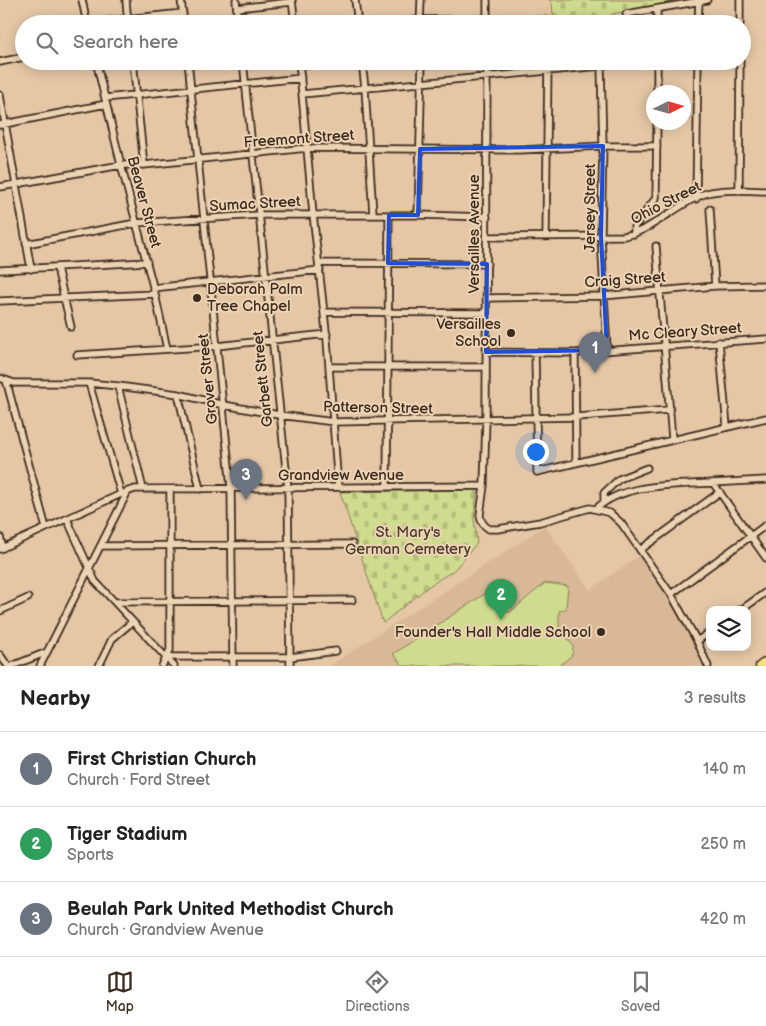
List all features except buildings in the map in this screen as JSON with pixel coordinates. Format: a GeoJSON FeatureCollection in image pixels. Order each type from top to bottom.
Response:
{"type":"FeatureCollection","features":[{"type":"Feature","properties":{"kind":"main road"},"geometry":{"type":"LineString","coordinates":[[760,666],[766,662]]}},
{"type":"Feature","properties":{"kind":"street"},"geometry":{"type":"LineString","coordinates":[[82,0],[85,15]]}},
{"type":"Feature","properties":{"kind":"street"},"geometry":{"type":"LineString","coordinates":[[126,0],[127,15]]}},
{"type":"Feature","properties":{"kind":"street"},"geometry":{"type":"LineString","coordinates":[[171,15],[183,13],[181,0]]}},
{"type":"Feature","properties":{"kind":"street"},"geometry":{"type":"LineString","coordinates":[[236,0],[237,15]]}},
{"type":"Feature","properties":{"kind":"street"},"geometry":{"type":"LineString","coordinates":[[356,0],[357,15]]}},
{"type":"Feature","properties":{"kind":"street"},"geometry":{"type":"LineString","coordinates":[[420,0],[420,15]]}},
{"type":"Feature","properties":{"kind":"street"},"geometry":{"type":"LineString","coordinates":[[487,0],[487,15]]}},
{"type":"Feature","properties":{"kind":"street"},"geometry":{"type":"LineString","coordinates":[[626,14],[707,0]]}},
{"type":"Feature","properties":{"kind":"street"},"geometry":{"type":"LineString","coordinates":[[740,0],[740,15]]}},
{"type":"Feature","properties":{"kind":"street"},"geometry":{"type":"LineString","coordinates":[[237,8],[292,1],[294,15]]}},
{"type":"Feature","properties":{"kind":"street"},"geometry":{"type":"LineString","coordinates":[[698,15],[699,1]]}},
{"type":"Feature","properties":{"kind":"street"},"geometry":{"type":"LineString","coordinates":[[657,9],[657,15]]}},
{"type":"Feature","properties":{"kind":"street"},"geometry":{"type":"LineString","coordinates":[[0,62],[15,59]]}},
{"type":"Feature","properties":{"kind":"street","name":"Beaver Street"},"geometry":{"type":"LineString","coordinates":[[98,70],[167,349]]}},
{"type":"Feature","properties":{"kind":"street"},"geometry":{"type":"LineString","coordinates":[[134,70],[144,165]]}},
{"type":"Feature","properties":{"kind":"street","name":"Grover Street"},"geometry":{"type":"LineString","coordinates":[[189,70],[231,487],[233,666]]}},
{"type":"Feature","properties":{"kind":"street","name":"Garbett Street"},"geometry":{"type":"LineString","coordinates":[[244,70],[288,488],[290,666]]}},
{"type":"Feature","properties":{"kind":"street"},"geometry":{"type":"LineString","coordinates":[[300,70],[313,214],[327,334],[338,487]]}},
{"type":"Feature","properties":{"kind":"street"},"geometry":{"type":"LineString","coordinates":[[363,70],[373,214]]}},
{"type":"Feature","properties":{"kind":"street"},"geometry":{"type":"LineString","coordinates":[[418,214],[422,70]]}},
{"type":"Feature","properties":{"kind":"street","name":"Versailles Avenue"},"geometry":{"type":"LineString","coordinates":[[488,70],[486,419],[484,486],[480,515],[484,525],[489,529],[498,529],[540,522],[581,509],[596,508]]}},
{"type":"Feature","properties":{"kind":"street"},"geometry":{"type":"LineString","coordinates":[[302,94],[559,70]]}},
{"type":"Feature","properties":{"kind":"street","name":"Jersey Street"},"geometry":{"type":"LineString","coordinates":[[601,70],[603,146],[601,236],[607,350]]}},
{"type":"Feature","properties":{"kind":"street"},"geometry":{"type":"LineString","coordinates":[[657,70],[657,85]]}},
{"type":"Feature","properties":{"kind":"street"},"geometry":{"type":"LineString","coordinates":[[696,199],[698,70]]}},
{"type":"Feature","properties":{"kind":"street"},"geometry":{"type":"LineString","coordinates":[[739,191],[740,70]]}},
{"type":"Feature","properties":{"kind":"street"},"geometry":{"type":"LineString","coordinates":[[546,236],[548,71]]}},
{"type":"Feature","properties":{"kind":"street"},"geometry":{"type":"LineString","coordinates":[[2,124],[137,95],[301,78]]}},
{"type":"Feature","properties":{"kind":"street"},"geometry":{"type":"LineString","coordinates":[[0,95],[2,124],[16,184],[31,269]]}},
{"type":"Feature","properties":{"kind":"street"},"geometry":{"type":"LineString","coordinates":[[634,234],[634,227],[656,198],[657,130]]}},
{"type":"Feature","properties":{"kind":"street","name":"Freemont Street"},"geometry":{"type":"LineString","coordinates":[[0,187],[121,165],[144,165],[307,148],[487,150],[657,146]]}},
{"type":"Feature","properties":{"kind":"street","name":"Ohio Street"},"geometry":{"type":"LineString","coordinates":[[487,237],[634,234],[679,207],[707,194],[766,191]]}},
{"type":"Feature","properties":{"kind":"street"},"geometry":{"type":"LineString","coordinates":[[710,210],[715,286]]}},
{"type":"Feature","properties":{"kind":"street","name":"Sumac Street"},"geometry":{"type":"LineString","coordinates":[[26,244],[136,223],[259,215],[418,214],[487,217]]}},
{"type":"Feature","properties":{"kind":"street"},"geometry":{"type":"LineString","coordinates":[[387,487],[389,215]]}},
{"type":"Feature","properties":{"kind":"street"},"geometry":{"type":"LineString","coordinates":[[656,246],[672,439]]}},
{"type":"Feature","properties":{"kind":"street"},"geometry":{"type":"LineString","coordinates":[[0,270],[147,262]]}},
{"type":"Feature","properties":{"kind":"street"},"geometry":{"type":"LineString","coordinates":[[319,263],[487,264]]}},
{"type":"Feature","properties":{"kind":"street"},"geometry":{"type":"LineString","coordinates":[[56,268],[71,327]]}},
{"type":"Feature","properties":{"kind":"street"},"geometry":{"type":"LineString","coordinates":[[0,301],[64,299],[154,291],[210,281],[320,270]]}},
{"type":"Feature","properties":{"kind":"street","name":"Craig Street"},"geometry":{"type":"LineString","coordinates":[[486,298],[604,296],[715,286],[766,285]]}},
{"type":"Feature","properties":{"kind":"street"},"geometry":{"type":"LineString","coordinates":[[324,312],[486,313]]}},
{"type":"Feature","properties":{"kind":"street"},"geometry":{"type":"LineString","coordinates":[[77,356],[217,346],[327,334]]}},
{"type":"Feature","properties":{"kind":"street","name":"Mc Cleary Street"},"geometry":{"type":"LineString","coordinates":[[486,352],[575,353],[766,339]]}},
{"type":"Feature","properties":{"kind":"street"},"geometry":{"type":"LineString","coordinates":[[719,342],[727,426]]}},
{"type":"Feature","properties":{"kind":"street"},"geometry":{"type":"LineString","coordinates":[[535,353],[537,472],[766,418]]}},
{"type":"Feature","properties":{"kind":"street"},"geometry":{"type":"LineString","coordinates":[[575,353],[576,462]]}},
{"type":"Feature","properties":{"kind":"street"},"geometry":{"type":"LineString","coordinates":[[330,367],[486,367]]}},
{"type":"Feature","properties":{"kind":"street"},"geometry":{"type":"LineString","coordinates":[[3,379],[46,528]]}},
{"type":"Feature","properties":{"kind":"street","name":"Patterson Street"},"geometry":{"type":"LineString","coordinates":[[3,379],[22,384],[90,383],[118,386],[178,394],[224,405],[334,422],[577,418],[669,410]]}},
{"type":"Feature","properties":{"kind":"street"},"geometry":{"type":"LineString","coordinates":[[90,383],[121,494]]}},
{"type":"Feature","properties":{"kind":"street"},"geometry":{"type":"LineString","coordinates":[[118,386],[143,489]]}},
{"type":"Feature","properties":{"kind":"street"},"geometry":{"type":"LineString","coordinates":[[178,394],[200,489]]}},
{"type":"Feature","properties":{"kind":"street"},"geometry":{"type":"LineString","coordinates":[[604,501],[604,493],[619,478],[647,468]]}},
{"type":"Feature","properties":{"kind":"street"},"geometry":{"type":"LineString","coordinates":[[708,666],[697,641],[671,594],[621,522],[610,513],[596,508],[612,497],[653,486],[766,480]]}},
{"type":"Feature","properties":{"kind":"street"},"geometry":{"type":"LineString","coordinates":[[714,483],[766,558]]}},
{"type":"Feature","properties":{"kind":"street","name":"Grandview Avenue"},"geometry":{"type":"LineString","coordinates":[[1,548],[128,491],[143,489],[484,486]]}},
{"type":"Feature","properties":{"kind":"street"},"geometry":{"type":"LineString","coordinates":[[162,666],[170,650],[170,489]]}},
{"type":"Feature","properties":{"kind":"street"},"geometry":{"type":"LineString","coordinates":[[40,666],[90,570],[128,491]]}},
{"type":"Feature","properties":{"kind":"street"},"geometry":{"type":"LineString","coordinates":[[640,550],[720,492]]}},
{"type":"Feature","properties":{"kind":"street"},"geometry":{"type":"LineString","coordinates":[[66,519],[95,581],[174,666]]}},
{"type":"Feature","properties":{"kind":"street"},"geometry":{"type":"LineString","coordinates":[[671,594],[766,525]]}},
{"type":"Feature","properties":{"kind":"street"},"geometry":{"type":"LineString","coordinates":[[0,537],[1,548]]}},
{"type":"Feature","properties":{"kind":"street"},"geometry":{"type":"LineString","coordinates":[[101,546],[352,544]]}},
{"type":"Feature","properties":{"kind":"street"},"geometry":{"type":"LineString","coordinates":[[747,606],[766,592]]}},
{"type":"Feature","properties":{"kind":"street"},"geometry":{"type":"LineString","coordinates":[[0,611],[28,598]]}},
{"type":"Feature","properties":{"kind":"street"},"geometry":{"type":"LineString","coordinates":[[115,602],[352,600]]}},
{"type":"Feature","properties":{"kind":"street"},"geometry":{"type":"LineString","coordinates":[[99,666],[112,639],[132,622]]}},
{"type":"Feature","properties":{"kind":"street"},"geometry":{"type":"LineString","coordinates":[[697,641],[706,635]]}},
{"type":"Feature","properties":{"kind":"street"},"geometry":{"type":"LineString","coordinates":[[166,658],[290,657],[336,651]]}},
{"type":"Feature","properties":{"kind":"street"},"geometry":{"type":"LineString","coordinates":[[12,666],[47,652]]}},
{"type":"Feature","properties":{"kind":"street"},"geometry":{"type":"LineString","coordinates":[[0,654],[8,666]]}},
{"type":"Feature","properties":{"kind":"highlighted area"},"geometry":{"type":"Polygon","coordinates":[[[603,146],[601,236],[607,350],[486,352],[487,264],[388,263],[389,215],[418,215],[420,149],[603,146]]]}},
{"type":"Feature","properties":{"kind":"shaded area"},"geometry":{"type":"Polygon","coordinates":[[[545,526],[590,590],[640,555],[677,609],[704,666],[329,666],[545,526]]]}},
{"type":"Feature","properties":{"kind":"green space"},"geometry":{"type":"Polygon","coordinates":[[[549,0],[685,0],[611,15],[553,15],[552,3],[549,0]]]}},
{"type":"Feature","properties":{"kind":"green space","name":"St. Mary's German Cemetery"},"geometry":{"type":"Polygon","coordinates":[[[477,490],[474,519],[477,543],[454,570],[429,586],[383,623],[340,492],[477,490]]]}},
{"type":"Feature","properties":{"kind":"green space"},"geometry":{"type":"Polygon","coordinates":[[[545,583],[568,586],[566,609],[559,611],[559,627],[573,646],[572,655],[559,666],[403,666],[393,654],[489,591],[509,613],[545,583]]]}},
{"type":"Feature","properties":{"kind":"place","name":"Deborah Palm Tree Chapel"},"geometry":{"type":"Point","coordinates":[197,298]}},
{"type":"Feature","properties":{"kind":"place","name":"Versailles School"},"geometry":{"type":"Point","coordinates":[511,333]}},
{"type":"Feature","properties":{"kind":"place","name":"First Christian Church"},"geometry":{"type":"Point","coordinates":[595,373]}},
{"type":"Feature","properties":{"kind":"place","name":"Beulah Park United Methodist Church"},"geometry":{"type":"Point","coordinates":[246,500]}},
{"type":"Feature","properties":{"kind":"place","name":"Tiger Stadium"},"geometry":{"type":"Point","coordinates":[501,620]}},
{"type":"Feature","properties":{"kind":"place","name":"Founder's Hall Middle School"},"geometry":{"type":"Point","coordinates":[601,632]}}]}
